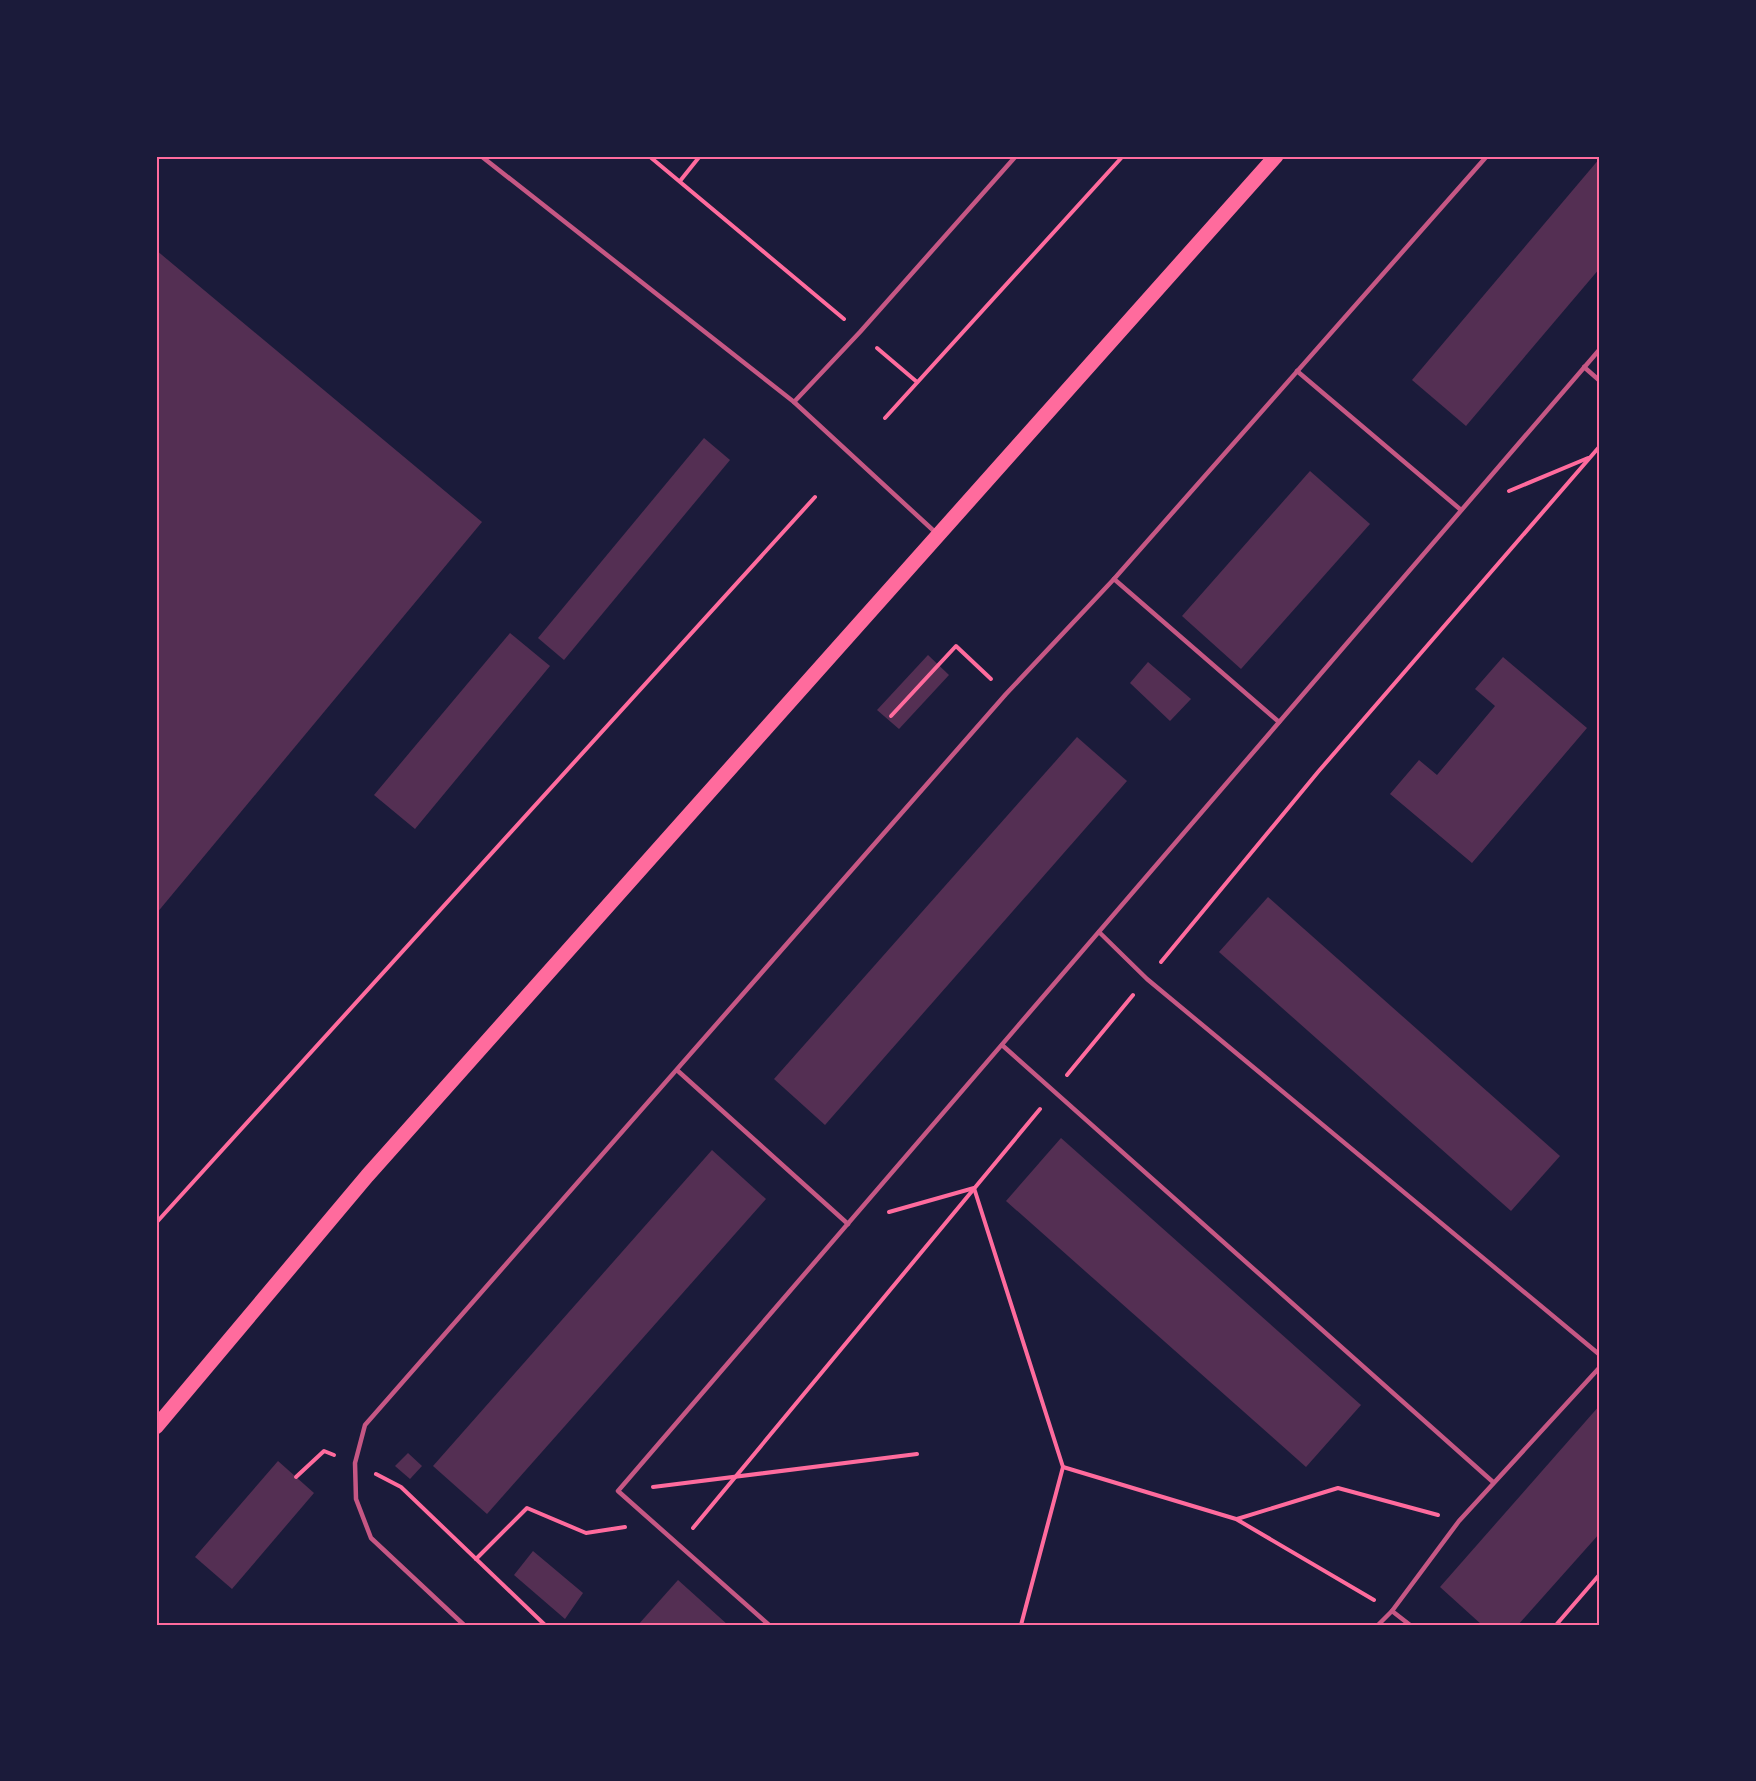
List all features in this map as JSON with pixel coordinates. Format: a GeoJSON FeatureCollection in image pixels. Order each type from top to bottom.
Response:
{"type":"FeatureCollection","features":[{"type":"Feature","properties":{"kind":"main road"},"geometry":{"type":"LineString","coordinates":[[156,1427],[360,1185],[1276,156]]}},
{"type":"Feature","properties":{"kind":"lane"},"geometry":{"type":"LineString","coordinates":[[481,156],[794,402],[938,535]]}},
{"type":"Feature","properties":{"kind":"lane"},"geometry":{"type":"LineString","coordinates":[[794,402],[860,332],[1016,156]]}},
{"type":"Feature","properties":{"kind":"lane"},"geometry":{"type":"LineString","coordinates":[[464,1625],[371,1538],[356,1499],[356,1463],[365,1425],[678,1071],[1006,694],[1114,579],[1487,156]]}},
{"type":"Feature","properties":{"kind":"lane"},"geometry":{"type":"LineString","coordinates":[[769,1625],[618,1491],[1600,349]]}},
{"type":"Feature","properties":{"kind":"lane"},"geometry":{"type":"LineString","coordinates":[[1584,367],[1600,381]]}},
{"type":"Feature","properties":{"kind":"lane"},"geometry":{"type":"LineString","coordinates":[[1297,371],[1461,510]]}},
{"type":"Feature","properties":{"kind":"lane"},"geometry":{"type":"LineString","coordinates":[[1114,579],[1279,722]]}},
{"type":"Feature","properties":{"kind":"lane"},"geometry":{"type":"LineString","coordinates":[[1098,932],[1147,979],[1600,1355]]}},
{"type":"Feature","properties":{"kind":"lane"},"geometry":{"type":"LineString","coordinates":[[1002,1045],[1493,1482]]}},
{"type":"Feature","properties":{"kind":"lane"},"geometry":{"type":"LineString","coordinates":[[678,1071],[848,1224]]}},
{"type":"Feature","properties":{"kind":"lane"},"geometry":{"type":"LineString","coordinates":[[1378,1625],[1392,1611],[1459,1521],[1600,1367]]}},
{"type":"Feature","properties":{"kind":"lane"},"geometry":{"type":"LineString","coordinates":[[1392,1611],[1410,1625]]}},
{"type":"Feature","properties":{"kind":"path"},"geometry":{"type":"LineString","coordinates":[[649,156],[844,320]]}},
{"type":"Feature","properties":{"kind":"path"},"geometry":{"type":"LineString","coordinates":[[680,181],[700,156]]}},
{"type":"Feature","properties":{"kind":"path"},"geometry":{"type":"LineString","coordinates":[[885,418],[1123,156]]}},
{"type":"Feature","properties":{"kind":"path"},"geometry":{"type":"LineString","coordinates":[[877,348],[917,382]]}},
{"type":"Feature","properties":{"kind":"path"},"geometry":{"type":"LineString","coordinates":[[1504,493],[1590,458]]}},
{"type":"Feature","properties":{"kind":"path"},"geometry":{"type":"LineString","coordinates":[[156,1223],[815,497]]}},
{"type":"Feature","properties":{"kind":"path"},"geometry":{"type":"LineString","coordinates":[[891,716],[956,646],[1006,694]]}},
{"type":"Feature","properties":{"kind":"path"},"geometry":{"type":"LineString","coordinates":[[848,1224],[974,1188],[1063,1467],[1021,1625]]}},
{"type":"Feature","properties":{"kind":"path"},"geometry":{"type":"LineString","coordinates":[[296,1478],[324,1451],[356,1463],[401,1487],[545,1625]]}},
{"type":"Feature","properties":{"kind":"path"},"geometry":{"type":"LineString","coordinates":[[618,1491],[917,1454]]}},
{"type":"Feature","properties":{"kind":"path"},"geometry":{"type":"LineString","coordinates":[[1063,1467],[1236,1519],[1392,1611]]}},
{"type":"Feature","properties":{"kind":"path"},"geometry":{"type":"LineString","coordinates":[[1236,1519],[1338,1488],[1459,1521]]}},
{"type":"Feature","properties":{"kind":"path"},"geometry":{"type":"LineString","coordinates":[[476,1559],[527,1508],[586,1533],[653,1522]]}},
{"type":"Feature","properties":{"kind":"path"},"geometry":{"type":"LineString","coordinates":[[1556,1625],[1600,1574]]}},
{"type":"Feature","properties":{"kind":"building"},"geometry":{"type":"Polygon","coordinates":[[[1600,158],[1600,268],[1466,426],[1412,380],[1600,158]]]}},
{"type":"Feature","properties":{"kind":"building"},"geometry":{"type":"Polygon","coordinates":[[[156,250],[482,522],[156,914],[156,250]]]}},
{"type":"Feature","properties":{"kind":"building"},"geometry":{"type":"Polygon","coordinates":[[[704,438],[730,460],[564,660],[538,638],[704,438]]]}},
{"type":"Feature","properties":{"kind":"building"},"geometry":{"type":"Polygon","coordinates":[[[1310,471],[1370,524],[1241,669],[1182,616],[1310,471]]]}},
{"type":"Feature","properties":{"kind":"building"},"geometry":{"type":"Polygon","coordinates":[[[510,633],[550,666],[415,829],[374,795],[510,633]]]}},
{"type":"Feature","properties":{"kind":"building"},"geometry":{"type":"Polygon","coordinates":[[[928,655],[949,675],[899,729],[877,710],[928,655]]]}},
{"type":"Feature","properties":{"kind":"building"},"geometry":{"type":"Polygon","coordinates":[[[1503,657],[1587,728],[1472,863],[1390,794],[1419,760],[1437,775],[1495,706],[1475,689],[1503,657]]]}},
{"type":"Feature","properties":{"kind":"building"},"geometry":{"type":"Polygon","coordinates":[[[1148,662],[1191,699],[1170,721],[1130,683],[1148,662]]]}},
{"type":"Feature","properties":{"kind":"building"},"geometry":{"type":"Polygon","coordinates":[[[1077,737],[1127,781],[825,1125],[774,1079],[1077,737]]]}},
{"type":"Feature","properties":{"kind":"building"},"geometry":{"type":"Polygon","coordinates":[[[1268,897],[1560,1156],[1511,1211],[1219,952],[1268,897]]]}},
{"type":"Feature","properties":{"kind":"building"},"geometry":{"type":"Polygon","coordinates":[[[1061,1138],[1361,1405],[1306,1467],[1006,1201],[1061,1138]]]}},
{"type":"Feature","properties":{"kind":"building"},"geometry":{"type":"Polygon","coordinates":[[[712,1150],[766,1199],[487,1514],[433,1466],[712,1150]]]}},
{"type":"Feature","properties":{"kind":"building"},"geometry":{"type":"Polygon","coordinates":[[[1600,1405],[1600,1533],[1518,1625],[1482,1625],[1440,1587],[1600,1405]]]}},
{"type":"Feature","properties":{"kind":"building"},"geometry":{"type":"Polygon","coordinates":[[[408,1453],[422,1466],[410,1479],[395,1466],[408,1453]]]}},
{"type":"Feature","properties":{"kind":"building"},"geometry":{"type":"Polygon","coordinates":[[[278,1461],[314,1493],[232,1589],[195,1557],[278,1461]]]}},
{"type":"Feature","properties":{"kind":"building"},"geometry":{"type":"Polygon","coordinates":[[[533,1551],[583,1593],[565,1619],[514,1575],[533,1551]]]}},
{"type":"Feature","properties":{"kind":"building"},"geometry":{"type":"Polygon","coordinates":[[[678,1580],[728,1625],[638,1625],[678,1580]]]}}]}
